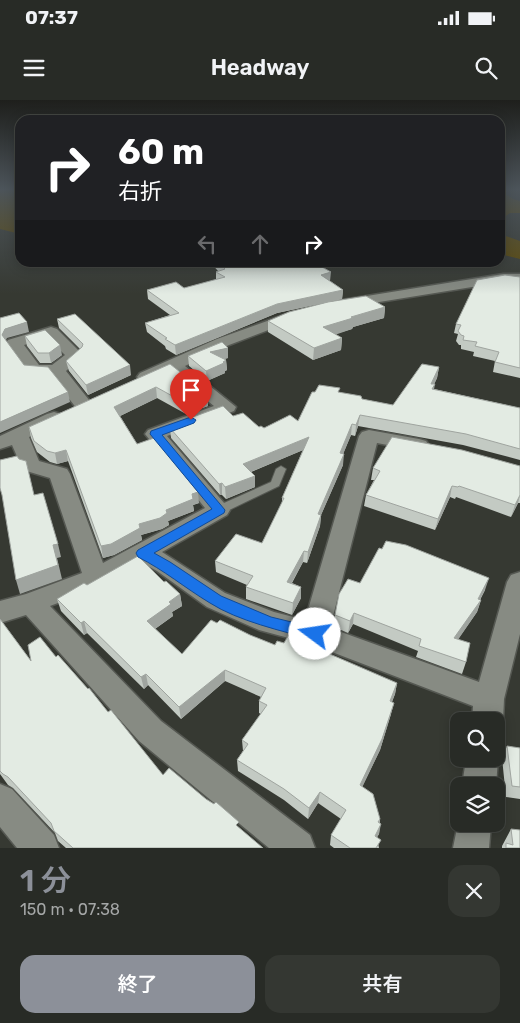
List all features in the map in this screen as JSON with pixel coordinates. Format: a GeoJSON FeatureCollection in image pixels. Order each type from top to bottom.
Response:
{"type":"FeatureCollection","features":[{"type":"Feature","properties":{"kind":"street"},"geometry":{"type":"LineString","coordinates":[[327,306],[503,278],[520,278]]}},
{"type":"Feature","properties":{"kind":"street"},"geometry":{"type":"LineString","coordinates":[[129,385],[223,342],[283,318],[310,311]]}},
{"type":"Feature","properties":{"kind":"street"},"geometry":{"type":"LineString","coordinates":[[0,612],[31,603],[96,578],[219,510],[155,434],[227,407],[174,365]]}},
{"type":"Feature","properties":{"kind":"street"},"geometry":{"type":"LineString","coordinates":[[56,370],[84,405]]}},
{"type":"Feature","properties":{"kind":"street"},"geometry":{"type":"LineString","coordinates":[[96,578],[59,474],[30,465],[9,438],[102,397]]}},
{"type":"Feature","properties":{"kind":"street"},"geometry":{"type":"LineString","coordinates":[[315,634],[369,436],[435,448]]}},
{"type":"Feature","properties":{"kind":"street"},"geometry":{"type":"LineString","coordinates":[[143,553],[166,565],[216,600],[269,622],[315,634],[488,710],[520,582]]}},
{"type":"Feature","properties":{"kind":"street"},"geometry":{"type":"LineString","coordinates":[[31,603],[150,730],[297,848]]}},
{"type":"Feature","properties":{"kind":"street"},"geometry":{"type":"LineString","coordinates":[[0,801],[41,848]]}},
{"type":"Feature","properties":{"kind":"street"},"geometry":{"type":"LineString","coordinates":[[471,848],[473,832]]}},
{"type":"Feature","properties":{"kind":"lane"},"geometry":{"type":"LineString","coordinates":[[219,510],[275,484],[281,469]]}},
{"type":"Feature","properties":{"kind":"shaded area"},"geometry":{"type":"Polygon","coordinates":[[[0,224],[15,224],[15,233],[0,229],[0,224]]]}},
{"type":"Feature","properties":{"kind":"shaded area"},"geometry":{"type":"Polygon","coordinates":[[[505,236],[520,241],[520,259],[505,255],[505,236]]]}},
{"type":"Feature","properties":{"kind":"building"},"geometry":{"type":"Polygon","coordinates":[[[223,267],[322,267],[331,272],[321,275],[343,290],[277,304],[175,345],[145,323],[179,313],[147,290],[176,282],[184,288],[225,277],[216,272],[225,269],[223,267]]]}},
{"type":"Feature","properties":{"kind":"building"},"geometry":{"type":"Polygon","coordinates":[[[505,275],[520,277],[520,368],[495,362],[499,352],[475,346],[477,342],[463,340],[464,336],[458,331],[461,325],[456,324],[477,280],[505,275]]]}},
{"type":"Feature","properties":{"kind":"building"},"geometry":{"type":"Polygon","coordinates":[[[366,296],[385,307],[323,327],[342,338],[314,348],[268,321],[289,312],[328,302],[366,296]]]}},
{"type":"Feature","properties":{"kind":"building"},"geometry":{"type":"Polygon","coordinates":[[[19,313],[27,322],[5,329],[2,335],[24,365],[48,367],[68,392],[0,422],[0,318],[19,313]]]}},
{"type":"Feature","properties":{"kind":"building"},"geometry":{"type":"Polygon","coordinates":[[[75,314],[130,365],[86,385],[66,361],[83,344],[57,319],[75,314]]]}},
{"type":"Feature","properties":{"kind":"building"},"geometry":{"type":"Polygon","coordinates":[[[45,330],[60,345],[49,353],[38,353],[25,336],[45,330]]]}},
{"type":"Feature","properties":{"kind":"building"},"geometry":{"type":"Polygon","coordinates":[[[222,342],[228,348],[210,352],[226,360],[224,363],[206,371],[188,356],[222,342]]]}},
{"type":"Feature","properties":{"kind":"building"},"geometry":{"type":"Polygon","coordinates":[[[170,364],[189,379],[182,382],[207,396],[185,403],[156,387],[114,407],[137,444],[154,438],[198,492],[192,494],[193,499],[166,510],[167,513],[160,518],[139,524],[140,528],[111,544],[101,546],[66,450],[55,453],[47,451],[34,441],[29,427],[170,364]]]}},
{"type":"Feature","properties":{"kind":"building"},"geometry":{"type":"Polygon","coordinates":[[[422,364],[439,367],[431,384],[435,384],[432,389],[520,408],[520,449],[466,434],[360,415],[356,425],[352,424],[340,453],[344,454],[318,514],[321,515],[308,552],[304,551],[287,582],[301,587],[293,603],[246,587],[253,576],[215,561],[236,534],[262,543],[284,498],[282,498],[309,437],[243,464],[255,476],[225,487],[222,483],[219,484],[170,428],[172,427],[171,425],[223,406],[233,416],[243,413],[259,427],[264,428],[290,415],[298,421],[312,392],[315,392],[319,385],[340,388],[338,392],[393,405],[422,364]]]}},
{"type":"Feature","properties":{"kind":"building"},"geometry":{"type":"Polygon","coordinates":[[[392,437],[462,450],[520,466],[520,495],[515,505],[459,486],[452,486],[438,519],[366,495],[380,471],[373,468],[392,437]]]}},
{"type":"Feature","properties":{"kind":"building"},"geometry":{"type":"Polygon","coordinates":[[[17,456],[19,459],[26,461],[34,495],[43,493],[58,544],[53,545],[58,565],[16,580],[0,488],[0,460],[17,456]]]}},
{"type":"Feature","properties":{"kind":"building"},"geometry":{"type":"Polygon","coordinates":[[[386,541],[406,545],[489,578],[478,599],[481,600],[454,638],[470,643],[466,662],[419,646],[421,639],[354,613],[350,621],[335,615],[339,594],[348,579],[360,583],[379,548],[382,549],[386,541]]]}},
{"type":"Feature","properties":{"kind":"building"},"geometry":{"type":"Polygon","coordinates":[[[138,556],[164,582],[166,581],[180,594],[169,602],[171,604],[147,621],[182,654],[211,620],[217,623],[220,620],[275,645],[277,641],[284,643],[288,636],[397,683],[390,701],[394,703],[382,739],[360,785],[373,794],[380,819],[378,822],[381,824],[375,836],[381,840],[376,848],[350,848],[331,835],[346,810],[320,792],[309,808],[284,789],[237,760],[248,744],[242,740],[267,705],[259,701],[266,688],[225,670],[179,707],[146,674],[141,677],[84,621],[81,623],[57,599],[84,583],[87,585],[138,556]]]}},
{"type":"Feature","properties":{"kind":"building"},"geometry":{"type":"Polygon","coordinates":[[[0,619],[31,661],[28,645],[40,637],[56,657],[58,655],[89,688],[108,712],[111,710],[163,775],[169,768],[206,799],[214,804],[216,802],[239,822],[236,825],[263,848],[73,848],[54,831],[51,823],[8,777],[0,771],[0,619]]]}},
{"type":"Feature","properties":{"kind":"building"},"geometry":{"type":"Polygon","coordinates":[[[507,746],[520,748],[520,787],[512,786],[507,746]]]}},
{"type":"Feature","properties":{"kind":"building"},"geometry":{"type":"Polygon","coordinates":[[[511,829],[520,830],[520,848],[506,848],[506,843],[513,845],[511,829]]]}},
{"type":"Feature","properties":{"kind":"route"},"geometry":{"type":"LineString","coordinates":[[191,420],[155,434],[219,510],[143,553],[166,565],[216,600],[269,622],[315,634]]}}]}
